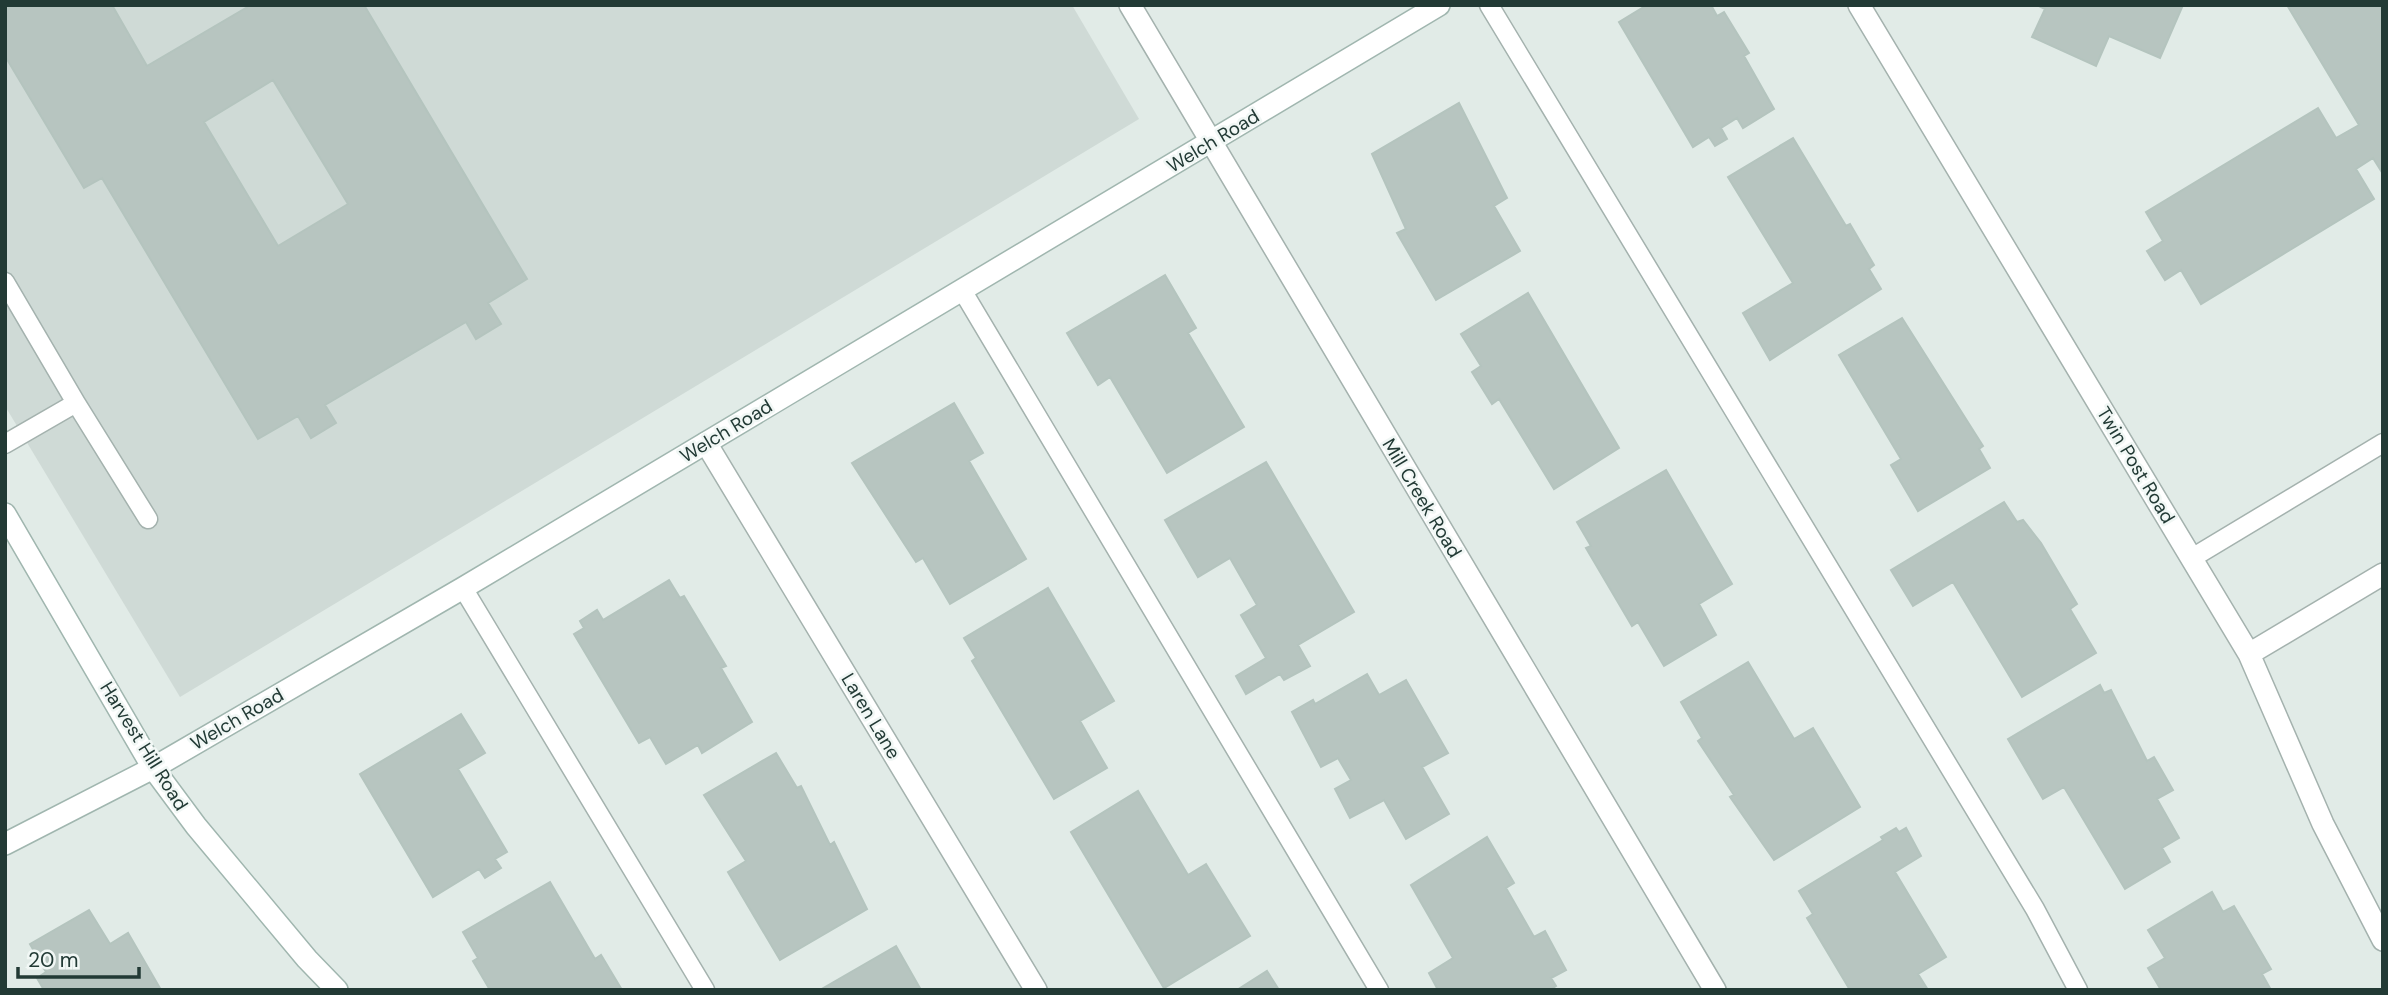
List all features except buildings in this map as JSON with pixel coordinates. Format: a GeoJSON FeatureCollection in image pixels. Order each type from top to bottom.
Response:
{"type":"FeatureCollection","features":[{"type":"Feature","properties":{"kind":"street","name":"Mill Creek Road"},"geometry":{"type":"LineString","coordinates":[[1130,5],[1715,990]]}},
{"type":"Feature","properties":{"kind":"street","name":"Welch Road"},"geometry":{"type":"LineString","coordinates":[[5,844],[153,768],[463,588],[1439,5]]}},
{"type":"Feature","properties":{"kind":"street","name":"Twin Post Road"},"geometry":{"type":"LineString","coordinates":[[1859,5],[2249,654],[2323,824],[2383,940]]}},
{"type":"Feature","properties":{"kind":"street","name":"Laren Lane"},"geometry":{"type":"LineString","coordinates":[[706,443],[1036,990]]}},
{"type":"Feature","properties":{"kind":"street","name":"Harvest Hill Road"},"geometry":{"type":"LineString","coordinates":[[5,514],[153,768],[213,846],[307,959],[337,990]]}},
{"type":"Feature","properties":{"kind":"street"},"geometry":{"type":"LineString","coordinates":[[2249,654],[2383,575]]}},
{"type":"Feature","properties":{"kind":"lane"},"geometry":{"type":"LineString","coordinates":[[1489,5],[2035,909],[2078,990]]}},
{"type":"Feature","properties":{"kind":"lane"},"geometry":{"type":"LineString","coordinates":[[5,282],[148,519]]}},
{"type":"Feature","properties":{"kind":"lane"},"geometry":{"type":"LineString","coordinates":[[962,290],[1379,990]]}},
{"type":"Feature","properties":{"kind":"lane"},"geometry":{"type":"LineString","coordinates":[[5,444],[76,403]]}},
{"type":"Feature","properties":{"kind":"lane"},"geometry":{"type":"LineString","coordinates":[[2192,558],[2383,443]]}},
{"type":"Feature","properties":{"kind":"lane"},"geometry":{"type":"LineString","coordinates":[[463,588],[705,990]]}},
{"type":"Feature","properties":{"kind":"shaded area"},"geometry":{"type":"Polygon","coordinates":[[[5,5],[1072,5],[1139,119],[180,697],[5,406],[5,5]]]}}]}
